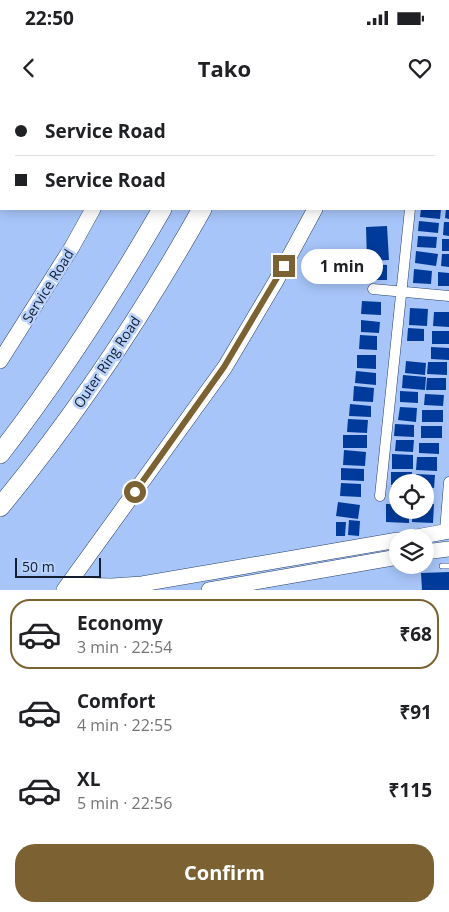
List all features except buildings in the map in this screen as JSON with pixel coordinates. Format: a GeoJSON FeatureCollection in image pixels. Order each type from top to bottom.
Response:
{"type":"FeatureCollection","features":[{"type":"Feature","properties":{"kind":"highway"},"geometry":{"type":"LineString","coordinates":[[0,454],[83,338],[161,210]]}},
{"type":"Feature","properties":{"kind":"highway","name":"Outer Ring Road"},"geometry":{"type":"LineString","coordinates":[[0,507],[88,394],[140,314],[201,210]]}},
{"type":"Feature","properties":{"kind":"main road","name":"Service Road"},"geometry":{"type":"LineString","coordinates":[[0,361],[72,247],[92,210]]}},
{"type":"Feature","properties":{"kind":"main road"},"geometry":{"type":"LineString","coordinates":[[66,587],[224,367],[276,281],[314,210]]}},
{"type":"Feature","properties":{"kind":"main road"},"geometry":{"type":"LineString","coordinates":[[434,534],[447,531]]}},
{"type":"Feature","properties":{"kind":"main road"},"geometry":{"type":"LineString","coordinates":[[66,587],[142,584],[389,542]]}},
{"type":"Feature","properties":{"kind":"main road"},"geometry":{"type":"LineString","coordinates":[[434,551],[449,549]]}},
{"type":"Feature","properties":{"kind":"main road"},"geometry":{"type":"LineString","coordinates":[[209,590],[389,559]]}},
{"type":"Feature","properties":{"kind":"street"},"geometry":{"type":"LineString","coordinates":[[380,496],[410,210]]}},
{"type":"Feature","properties":{"kind":"street"},"geometry":{"type":"LineString","coordinates":[[373,289],[449,296]]}},
{"type":"Feature","properties":{"kind":"street"},"geometry":{"type":"LineString","coordinates":[[447,531],[449,482]]}},
{"type":"Feature","properties":{"kind":"lane"},"geometry":{"type":"LineString","coordinates":[[442,566],[449,566]]}},
{"type":"Feature","properties":{"kind":"route"},"geometry":{"type":"LineString","coordinates":[[135,492],[224,367],[284,266]]}}]}
